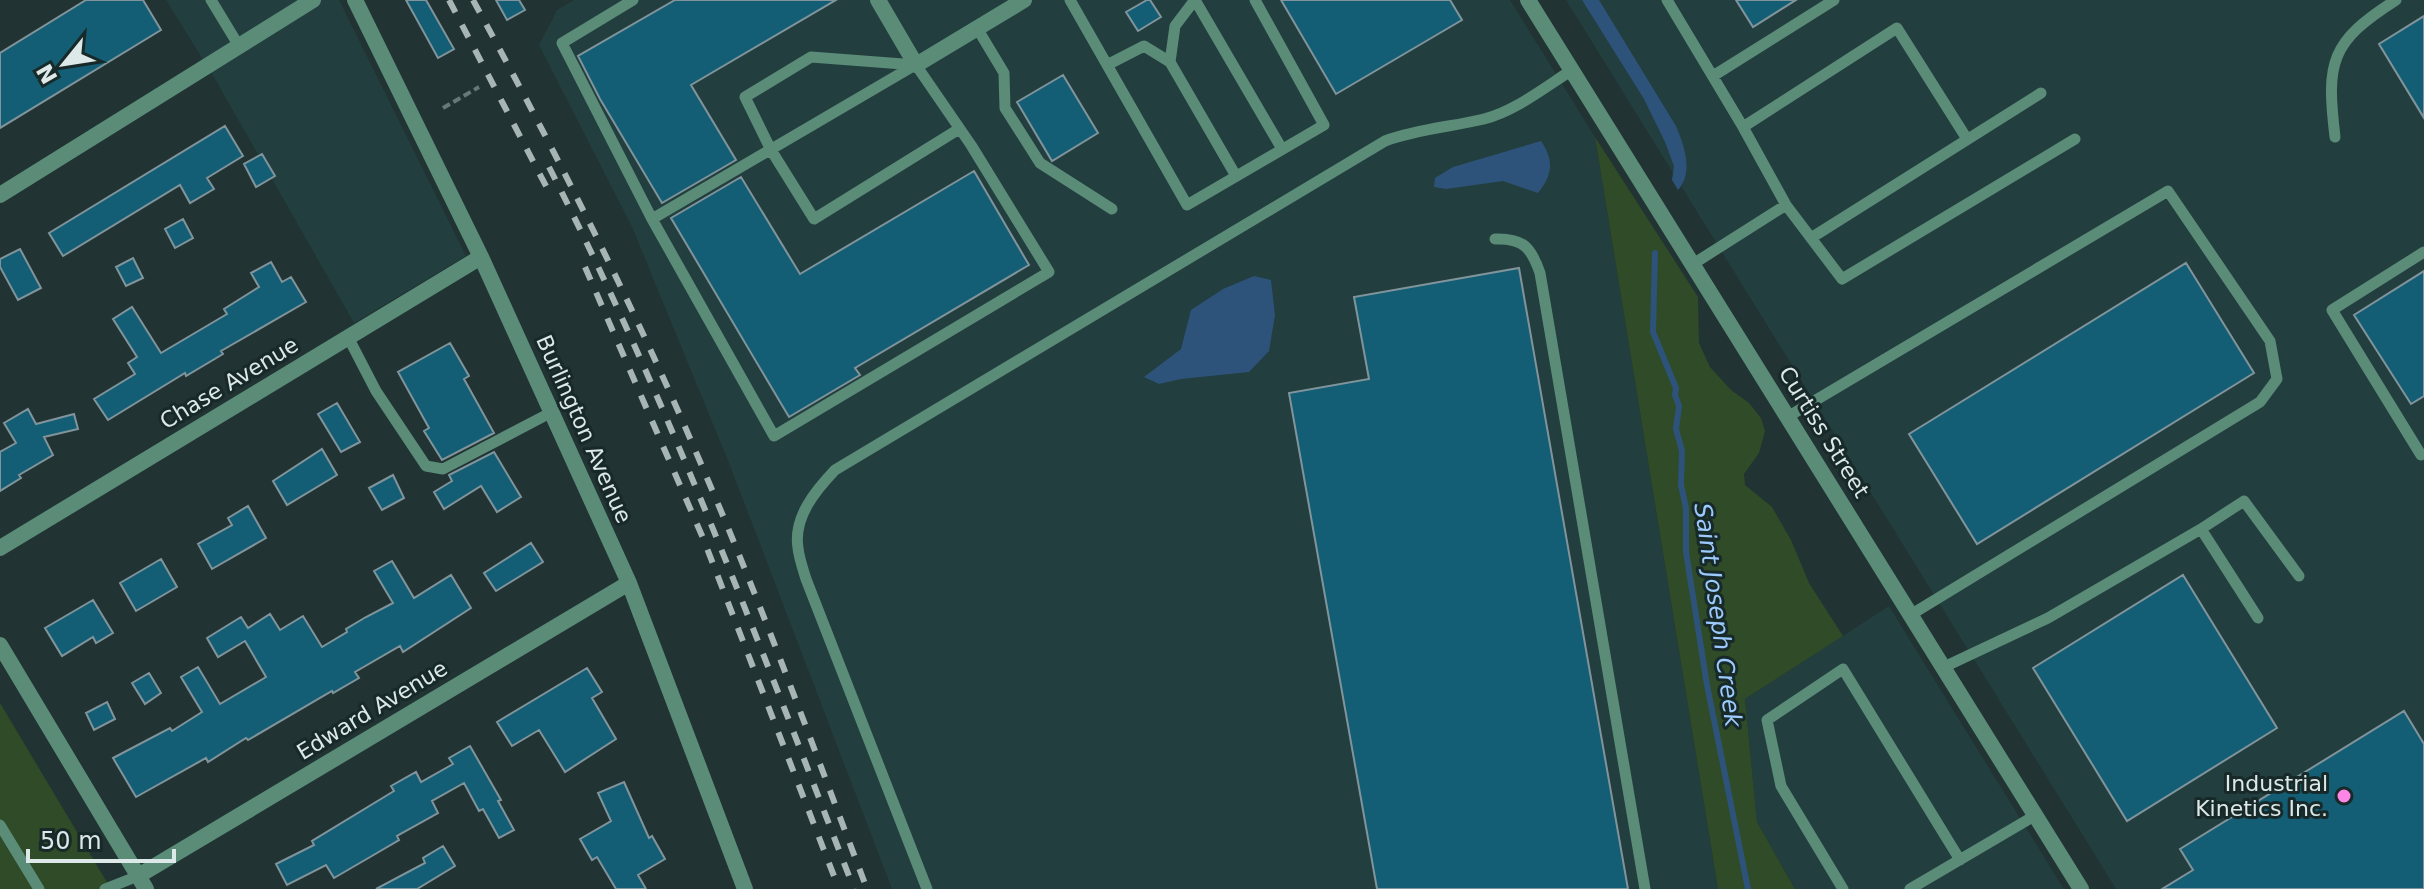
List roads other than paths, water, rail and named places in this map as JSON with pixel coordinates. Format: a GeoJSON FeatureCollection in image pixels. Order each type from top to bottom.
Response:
{"type":"FeatureCollection","features":[{"type":"Feature","properties":{"kind":"street"},"geometry":{"type":"LineString","coordinates":[[0,195],[313,0]]}},
{"type":"Feature","properties":{"kind":"street","name":"Burlington Avenue"},"geometry":{"type":"LineString","coordinates":[[355,0],[481,257],[629,583],[745,889]]}},
{"type":"Feature","properties":{"kind":"street"},"geometry":{"type":"LineString","coordinates":[[878,0],[916,65],[1024,0]]}},
{"type":"Feature","properties":{"kind":"street","name":"Curtiss Street"},"geometry":{"type":"LineString","coordinates":[[1528,0],[2081,889]]}},
{"type":"Feature","properties":{"kind":"street","name":"Chase Avenue"},"geometry":{"type":"LineString","coordinates":[[0,548],[481,257]]}},
{"type":"Feature","properties":{"kind":"street","name":"Edward Avenue"},"geometry":{"type":"LineString","coordinates":[[142,882],[629,583]]}},
{"type":"Feature","properties":{"kind":"street"},"geometry":{"type":"LineString","coordinates":[[0,645],[142,882]]}},
{"type":"Feature","properties":{"kind":"lane"},"geometry":{"type":"LineString","coordinates":[[211,0],[239,46]]}},
{"type":"Feature","properties":{"kind":"lane"},"geometry":{"type":"LineString","coordinates":[[633,0],[562,43],[652,219],[774,436],[1049,272],[916,65]]}},
{"type":"Feature","properties":{"kind":"lane"},"geometry":{"type":"LineString","coordinates":[[1070,0],[1187,205],[1324,125],[1255,0]]}},
{"type":"Feature","properties":{"kind":"lane"},"geometry":{"type":"LineString","coordinates":[[1170,62],[1175,26],[1195,0],[1282,149]]}},
{"type":"Feature","properties":{"kind":"lane"},"geometry":{"type":"LineString","coordinates":[[1667,0],[1786,205],[1842,279],[2075,139]]}},
{"type":"Feature","properties":{"kind":"lane"},"geometry":{"type":"LineString","coordinates":[[1713,76],[1834,0]]}},
{"type":"Feature","properties":{"kind":"lane"},"geometry":{"type":"LineString","coordinates":[[2335,137],[2330,95],[2331,70],[2345,42],[2358,27],[2396,0]]}},
{"type":"Feature","properties":{"kind":"lane"},"geometry":{"type":"LineString","coordinates":[[977,28],[1004,73],[1005,108],[1040,163],[1112,209]]}},
{"type":"Feature","properties":{"kind":"lane"},"geometry":{"type":"LineString","coordinates":[[1743,127],[1897,28],[1967,139]]}},
{"type":"Feature","properties":{"kind":"lane"},"geometry":{"type":"LineString","coordinates":[[1107,65],[1144,46],[1170,62],[1236,176]]}},
{"type":"Feature","properties":{"kind":"lane"},"geometry":{"type":"LineString","coordinates":[[916,65],[811,57],[745,97],[771,150],[814,219],[959,129]]}},
{"type":"Feature","properties":{"kind":"lane"},"geometry":{"type":"LineString","coordinates":[[652,219],[916,65]]}},
{"type":"Feature","properties":{"kind":"lane"},"geometry":{"type":"LineString","coordinates":[[927,889],[806,579],[797,546],[800,521],[814,492],[835,470],[1385,141],[1405,134],[1485,119],[1516,105],[1572,70]]}},
{"type":"Feature","properties":{"kind":"lane"},"geometry":{"type":"LineString","coordinates":[[1811,238],[2041,93]]}},
{"type":"Feature","properties":{"kind":"lane"},"geometry":{"type":"LineString","coordinates":[[1789,416],[2168,191],[2270,341],[2277,379],[2260,402],[1912,614]]}},
{"type":"Feature","properties":{"kind":"lane"},"geometry":{"type":"LineString","coordinates":[[1693,264],[1786,205]]}},
{"type":"Feature","properties":{"kind":"lane"},"geometry":{"type":"LineString","coordinates":[[1495,239],[1509,238],[1522,243],[1533,253],[1540,273],[1645,889]]}},
{"type":"Feature","properties":{"kind":"lane"},"geometry":{"type":"LineString","coordinates":[[2423,456],[2332,310],[2424,252]]}},
{"type":"Feature","properties":{"kind":"lane"},"geometry":{"type":"LineString","coordinates":[[348,337],[376,391],[426,466],[443,469],[552,412]]}},
{"type":"Feature","properties":{"kind":"lane"},"geometry":{"type":"LineString","coordinates":[[1944,667],[2048,618],[2244,501],[2299,576]]}},
{"type":"Feature","properties":{"kind":"lane"},"geometry":{"type":"LineString","coordinates":[[2201,529],[2258,618]]}},
{"type":"Feature","properties":{"kind":"lane"},"geometry":{"type":"LineString","coordinates":[[1843,889],[1781,786],[1767,720],[1843,669],[1960,860]]}},
{"type":"Feature","properties":{"kind":"lane"},"geometry":{"type":"LineString","coordinates":[[1910,889],[2036,815]]}},
{"type":"Feature","properties":{"kind":"lane"},"geometry":{"type":"LineString","coordinates":[[0,825],[39,889]]}},
{"type":"Feature","properties":{"kind":"lane"},"geometry":{"type":"LineString","coordinates":[[105,889],[142,882]]}},
{"type":"Feature","properties":{"kind":"water"},"geometry":{"type":"Polygon","coordinates":[[[1582,0],[1599,0],[1676,126],[1687,167],[1678,190],[1672,180],[1674,166],[1644,99],[1582,0]]]}},
{"type":"Feature","properties":{"kind":"water"},"geometry":{"type":"Polygon","coordinates":[[[1541,141],[1550,167],[1547,180],[1538,193],[1503,181],[1446,189],[1434,187],[1435,178],[1453,167],[1541,141]]]}},
{"type":"Feature","properties":{"kind":"water"},"geometry":{"type":"Polygon","coordinates":[[[1254,276],[1271,280],[1275,315],[1269,351],[1249,372],[1159,384],[1144,377],[1181,349],[1191,310],[1223,289],[1254,276]]]}},
{"type":"Feature","properties":{"kind":"waterway","name":"Saint Joseph Creek"},"geometry":{"type":"LineString","coordinates":[[1655,253],[1653,332],[1676,388],[1679,406],[1676,429],[1682,451],[1681,485],[1686,508],[1686,552],[1707,685],[1748,889]]}},
{"type":"Feature","properties":{"kind":"railway"},"geometry":{"type":"LineString","coordinates":[[449,0],[547,188]]}},
{"type":"Feature","properties":{"kind":"railway"},"geometry":{"type":"LineString","coordinates":[[473,0],[596,236],[681,417],[749,580],[867,889]]}},
{"type":"Feature","properties":{"kind":"railway"},"geometry":{"type":"LineString","coordinates":[[549,167],[634,344],[673,434],[748,615],[854,889]]}},
{"type":"Feature","properties":{"kind":"railway"},"geometry":{"type":"LineString","coordinates":[[585,267],[703,538],[839,889]]}},
{"type":"Feature","properties":{"kind":"place","name":"Industrial Kinetics Inc."},"geometry":{"type":"Point","coordinates":[2344,796]}}]}
